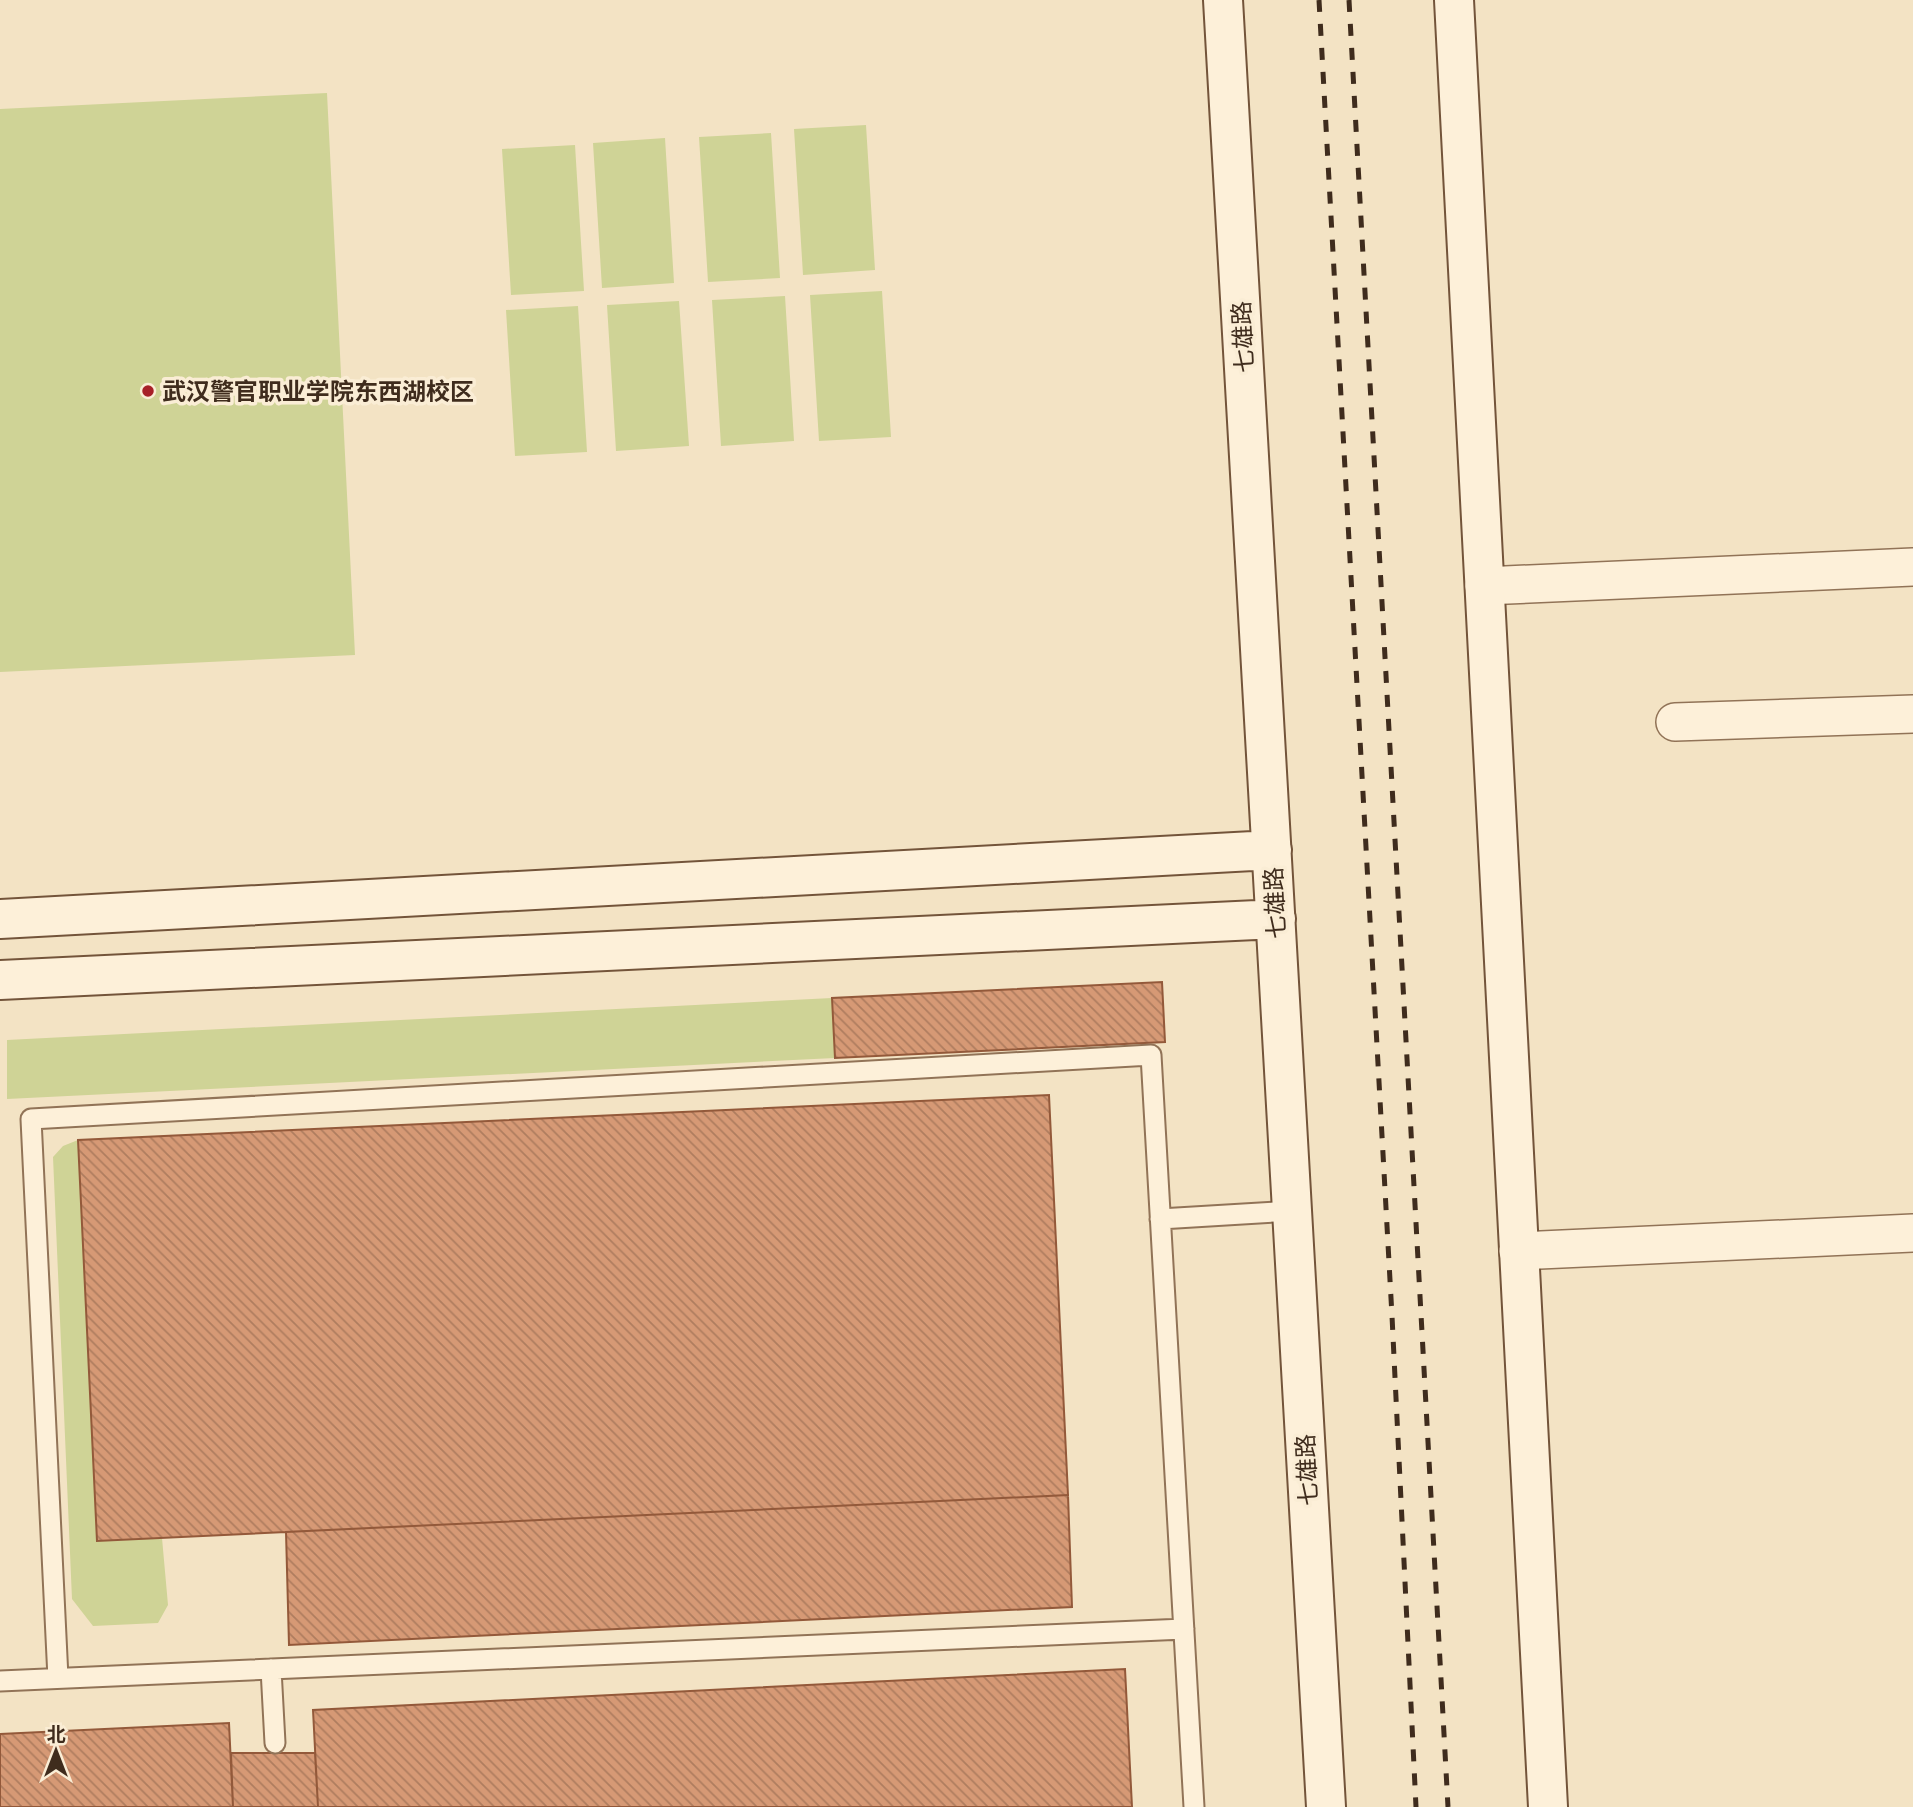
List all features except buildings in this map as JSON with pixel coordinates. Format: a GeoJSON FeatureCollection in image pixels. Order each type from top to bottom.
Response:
{"type":"FeatureCollection","features":[{"type":"Feature","properties":{"kind":"street","name":"七雄路"},"geometry":{"type":"LineString","coordinates":[[1223,0],[1326,1807]]}},
{"type":"Feature","properties":{"kind":"street"},"geometry":{"type":"LineString","coordinates":[[1454,0],[1548,1807]]}},
{"type":"Feature","properties":{"kind":"street"},"geometry":{"type":"LineString","coordinates":[[1484,586],[1913,567]]}},
{"type":"Feature","properties":{"kind":"street"},"geometry":{"type":"LineString","coordinates":[[1675,722],[1913,713]]}},
{"type":"Feature","properties":{"kind":"street"},"geometry":{"type":"LineString","coordinates":[[0,919],[1272,850]]}},
{"type":"Feature","properties":{"kind":"street"},"geometry":{"type":"LineString","coordinates":[[0,980],[1276,919]]}},
{"type":"Feature","properties":{"kind":"street"},"geometry":{"type":"LineString","coordinates":[[1518,1251],[1913,1233]]}},
{"type":"Feature","properties":{"kind":"lane"},"geometry":{"type":"LineString","coordinates":[[58,1678],[31,1119],[1151,1055],[1194,1807]]}},
{"type":"Feature","properties":{"kind":"lane"},"geometry":{"type":"LineString","coordinates":[[1160,1219],[1292,1211]]}},
{"type":"Feature","properties":{"kind":"lane"},"geometry":{"type":"LineString","coordinates":[[0,1681],[1184,1629]]}},
{"type":"Feature","properties":{"kind":"lane"},"geometry":{"type":"LineString","coordinates":[[271,1669],[275,1743]]}},
{"type":"Feature","properties":{"kind":"green space"},"geometry":{"type":"Polygon","coordinates":[[[327,93],[355,655],[0,672],[0,109],[327,93]]]}},
{"type":"Feature","properties":{"kind":"green space"},"geometry":{"type":"Polygon","coordinates":[[[866,125],[875,270],[803,275],[794,129],[866,125]]]}},
{"type":"Feature","properties":{"kind":"green space"},"geometry":{"type":"Polygon","coordinates":[[[771,133],[780,278],[708,282],[699,137],[771,133]]]}},
{"type":"Feature","properties":{"kind":"green space"},"geometry":{"type":"Polygon","coordinates":[[[665,138],[674,283],[602,288],[593,143],[665,138]]]}},
{"type":"Feature","properties":{"kind":"green space"},"geometry":{"type":"Polygon","coordinates":[[[575,145],[584,291],[511,295],[502,149],[575,145]]]}},
{"type":"Feature","properties":{"kind":"green space"},"geometry":{"type":"Polygon","coordinates":[[[882,291],[891,437],[819,441],[810,295],[882,291]]]}},
{"type":"Feature","properties":{"kind":"green space"},"geometry":{"type":"Polygon","coordinates":[[[785,296],[794,441],[721,446],[712,300],[785,296]]]}},
{"type":"Feature","properties":{"kind":"green space"},"geometry":{"type":"Polygon","coordinates":[[[679,301],[689,446],[616,451],[607,305],[679,301]]]}},
{"type":"Feature","properties":{"kind":"green space"},"geometry":{"type":"Polygon","coordinates":[[[578,306],[587,452],[515,456],[506,310],[578,306]]]}},
{"type":"Feature","properties":{"kind":"green space"},"geometry":{"type":"Polygon","coordinates":[[[832,998],[835,1058],[7,1099],[7,1040],[832,998]]]}},
{"type":"Feature","properties":{"kind":"green space"},"geometry":{"type":"Polygon","coordinates":[[[78,1140],[97,1541],[162,1538],[168,1605],[158,1623],[93,1626],[72,1599],[53,1157],[63,1146],[78,1140]]]}},
{"type":"Feature","properties":{"kind":"railway"},"geometry":{"type":"LineString","coordinates":[[1319,0],[1392,1316],[1416,1807]]}},
{"type":"Feature","properties":{"kind":"railway"},"geometry":{"type":"LineString","coordinates":[[1349,0],[1448,1807]]}},
{"type":"Feature","properties":{"kind":"place","name":"武汉警官职业学院东西湖校区"},"geometry":{"type":"Point","coordinates":[148,391]}}]}
